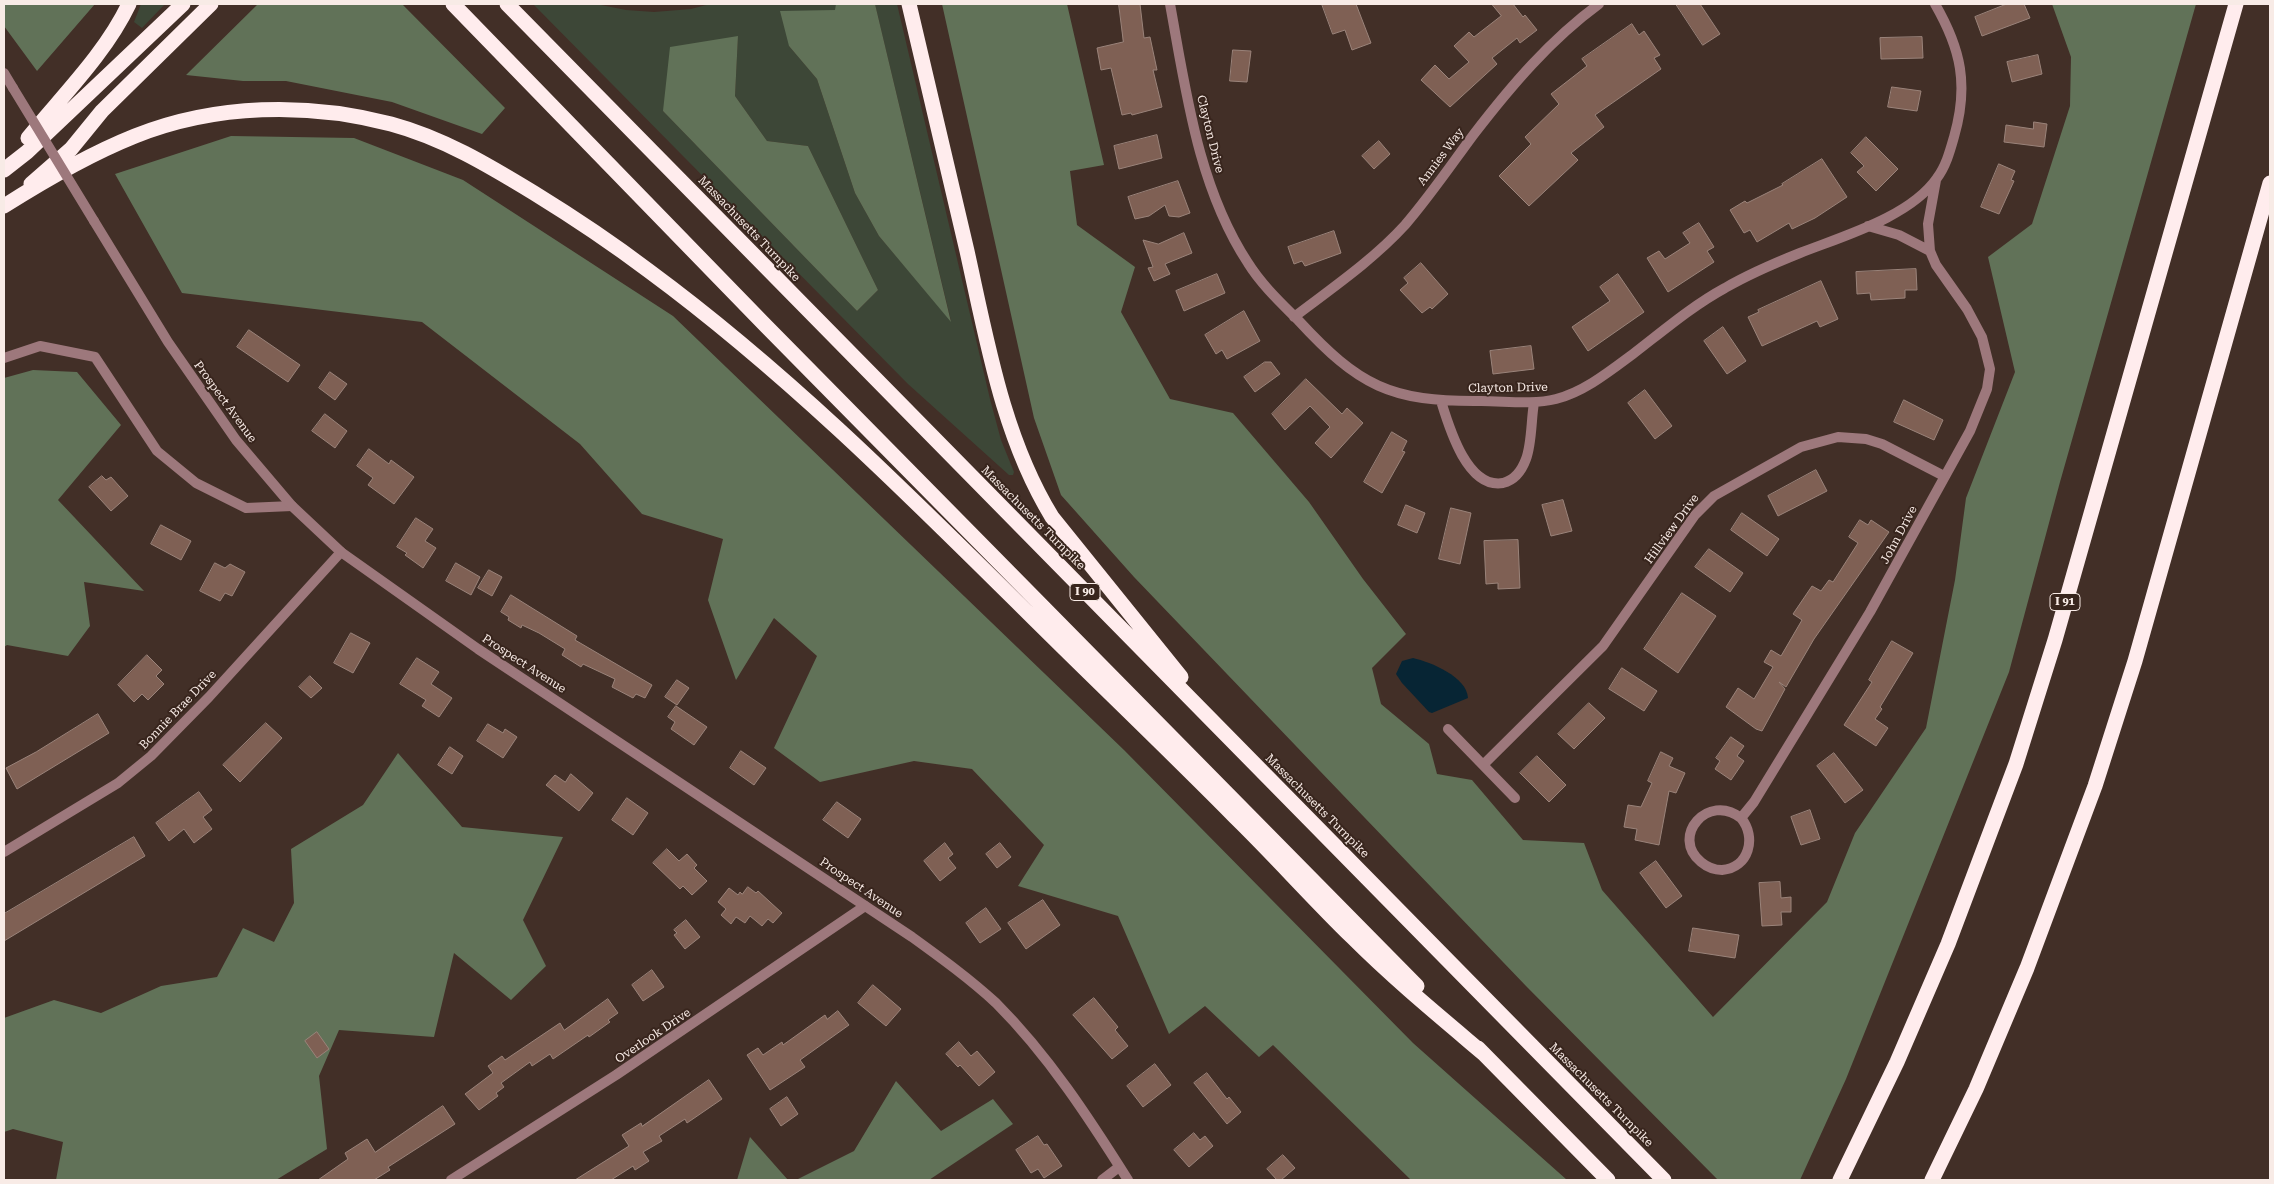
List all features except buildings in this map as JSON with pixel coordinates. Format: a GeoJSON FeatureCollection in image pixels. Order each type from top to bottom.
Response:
{"type":"FeatureCollection","features":[{"type":"Feature","properties":{"kind":"highway"},"geometry":{"type":"LineString","coordinates":[[4,169],[98,54],[112,35],[129,4]]}},
{"type":"Feature","properties":{"kind":"highway"},"geometry":{"type":"LineString","coordinates":[[4,169],[27,152],[183,4]]}},
{"type":"Feature","properties":{"kind":"highway"},"geometry":{"type":"LineString","coordinates":[[9,203],[72,149],[102,111],[211,4]]}},
{"type":"Feature","properties":{"kind":"highway"},"geometry":{"type":"LineString","coordinates":[[453,4],[766,326],[1608,1180]]}},
{"type":"Feature","properties":{"kind":"highway","name":"Massachusetts Turnpike"},"geometry":{"type":"LineString","coordinates":[[507,4],[1664,1180]]}},
{"type":"Feature","properties":{"kind":"highway"},"geometry":{"type":"LineString","coordinates":[[909,4],[987,344],[1011,427],[1036,492],[1070,540],[1240,750]]}},
{"type":"Feature","properties":{"kind":"highway","name":"I 91"},"geometry":{"type":"LineString","coordinates":[[1840,1180],[1897,1062],[1944,952],[1972,884],[2016,764],[2055,640],[2236,4]]}},
{"type":"Feature","properties":{"kind":"highway"},"geometry":{"type":"LineString","coordinates":[[9,203],[107,148],[139,134],[198,118],[244,111],[283,110],[321,112],[393,124],[466,153],[497,170],[627,254],[706,314],[790,386],[956,542],[1238,819],[1348,934],[1406,989],[1484,1054]]}},
{"type":"Feature","properties":{"kind":"highway"},"geometry":{"type":"LineString","coordinates":[[1932,1180],[2002,1029],[2044,925],[2095,786],[2137,652],[2270,183]]}},
{"type":"Feature","properties":{"kind":"street","name":"Clayton Drive"},"geometry":{"type":"LineString","coordinates":[[1170,4],[1199,146],[1220,210],[1233,239],[1249,265],[1294,317],[1322,345],[1366,380],[1395,393],[1441,401],[1534,402],[1557,399],[1593,382],[1701,302],[1736,282],[1868,226],[1908,204],[1923,193],[1936,179],[1949,153],[1962,101],[1963,81],[1952,40],[1934,4]]}},
{"type":"Feature","properties":{"kind":"street","name":"Annies Way"},"geometry":{"type":"LineString","coordinates":[[1294,317],[1359,266],[1403,226],[1534,61],[1599,4]]}},
{"type":"Feature","properties":{"kind":"street","name":"Prospect Avenue"},"geometry":{"type":"LineString","coordinates":[[4,73],[168,342],[213,409],[260,471],[292,506],[341,552],[478,649],[938,956],[996,1004],[1056,1073],[1128,1180]]}},
{"type":"Feature","properties":{"kind":"street","name":"John Drive"},"geometry":{"type":"LineString","coordinates":[[1741,818],[1754,802],[1870,612],[1981,407],[1987,389],[1990,369],[1986,347],[1978,327],[1936,265],[1930,251],[1928,224],[1936,179]]}},
{"type":"Feature","properties":{"kind":"street"},"geometry":{"type":"LineString","coordinates":[[1868,226],[1899,235],[1930,251]]}},
{"type":"Feature","properties":{"kind":"street"},"geometry":{"type":"LineString","coordinates":[[4,358],[40,346],[95,357],[157,451],[196,483],[246,508],[292,506]]}},
{"type":"Feature","properties":{"kind":"street"},"geometry":{"type":"LineString","coordinates":[[1441,401],[1452,433],[1470,468],[1480,478],[1497,483],[1512,479],[1523,467],[1528,450],[1534,402]]}},
{"type":"Feature","properties":{"kind":"street","name":"Hillview Drive"},"geometry":{"type":"LineString","coordinates":[[1483,765],[1603,646],[1695,515],[1714,496],[1801,447],[1838,438],[1866,439],[1882,444],[1944,476]]}},
{"type":"Feature","properties":{"kind":"street","name":"Bonnie Brae Drive"},"geometry":{"type":"LineString","coordinates":[[4,852],[118,782],[146,761],[221,684],[341,552]]}},
{"type":"Feature","properties":{"kind":"street"},"geometry":{"type":"LineString","coordinates":[[1448,729],[1515,798]]}},
{"type":"Feature","properties":{"kind":"street"},"geometry":{"type":"LineString","coordinates":[[1717,810],[1728,810],[1741,818],[1747,827],[1750,838],[1747,852],[1741,861],[1732,867],[1722,870],[1710,868],[1699,861],[1693,853],[1690,843],[1692,829],[1699,818],[1717,810]]}},
{"type":"Feature","properties":{"kind":"street","name":"Overlook Drive"},"geometry":{"type":"LineString","coordinates":[[451,1180],[616,1075],[865,906]]}},
{"type":"Feature","properties":{"kind":"street"},"geometry":{"type":"LineString","coordinates":[[1102,1180],[1119,1167]]}},
{"type":"Feature","properties":{"kind":"green space"},"geometry":{"type":"Polygon","coordinates":[[[4,4],[95,4],[37,71],[4,26],[4,4]]]}},
{"type":"Feature","properties":{"kind":"green space"},"geometry":{"type":"Polygon","coordinates":[[[141,4],[165,4],[142,28],[134,22],[141,4]]]}},
{"type":"Feature","properties":{"kind":"green space"},"geometry":{"type":"Polygon","coordinates":[[[258,4],[402,4],[505,108],[482,134],[392,102],[286,81],[243,81],[186,75],[258,4]]]}},
{"type":"Feature","properties":{"kind":"green space"},"geometry":{"type":"Polygon","coordinates":[[[533,4],[596,4],[626,10],[654,12],[691,9],[710,4],[836,4],[836,10],[789,46],[817,79],[855,193],[879,236],[951,321],[875,4],[897,4],[990,399],[1001,440],[1014,472],[1013,475],[1009,475],[908,384],[533,4]],[[738,36],[663,111],[857,311],[878,290],[808,146],[767,141],[735,96],[738,36]]]}},
{"type":"Feature","properties":{"kind":"green space"},"geometry":{"type":"Polygon","coordinates":[[[836,4],[875,4],[951,322],[879,236],[855,193],[817,79],[789,46],[780,11],[835,10],[836,4]]]}},
{"type":"Feature","properties":{"kind":"green space"},"geometry":{"type":"Polygon","coordinates":[[[942,4],[1067,4],[1104,165],[1070,171],[1077,225],[1135,267],[1121,312],[1170,399],[1233,413],[1309,502],[1363,579],[1406,634],[1372,668],[1381,704],[1429,744],[1437,774],[1472,780],[1523,840],[1584,843],[1602,890],[1713,1017],[1827,902],[1855,833],[1926,728],[1955,580],[1966,498],[2015,372],[1988,257],[2032,224],[2070,106],[2071,57],[2052,4],[2196,4],[2060,482],[2009,672],[1846,1079],[1800,1180],[1718,1180],[1526,986],[1134,577],[1061,495],[1034,418],[942,4]]]}},
{"type":"Feature","properties":{"kind":"green space"},"geometry":{"type":"Polygon","coordinates":[[[738,36],[735,96],[767,141],[808,146],[878,290],[857,311],[663,111],[670,47],[738,36]]]}},
{"type":"Feature","properties":{"kind":"green space"},"geometry":{"type":"Polygon","coordinates":[[[231,136],[354,138],[463,180],[673,316],[1124,750],[1413,1043],[1567,1180],[1411,1180],[1273,1045],[1259,1057],[1205,1006],[1169,1034],[1118,916],[1018,886],[1044,845],[972,769],[914,761],[820,782],[774,748],[817,656],[774,618],[736,680],[708,600],[723,539],[642,514],[580,444],[422,322],[182,293],[115,174],[231,136]]]}},
{"type":"Feature","properties":{"kind":"green space"},"geometry":{"type":"Polygon","coordinates":[[[33,370],[77,372],[121,425],[58,500],[144,591],[84,582],[90,626],[68,656],[7,645],[4,647],[4,378],[33,370]]]}},
{"type":"Feature","properties":{"kind":"green space"},"geometry":{"type":"Polygon","coordinates":[[[398,753],[462,827],[563,837],[523,920],[546,966],[511,1000],[454,953],[434,1037],[339,1030],[319,1076],[327,1149],[276,1180],[56,1180],[63,1142],[13,1129],[4,1132],[4,1018],[54,1000],[101,1013],[161,986],[217,977],[243,928],[274,942],[294,903],[291,849],[363,805],[398,753]]]}},
{"type":"Feature","properties":{"kind":"green space"},"geometry":{"type":"Polygon","coordinates":[[[896,1081],[941,1131],[993,1099],[1013,1124],[929,1180],[796,1180],[854,1151],[896,1081]]]}},
{"type":"Feature","properties":{"kind":"green space"},"geometry":{"type":"Polygon","coordinates":[[[750,1137],[788,1180],[737,1180],[750,1137]]]}},
{"type":"Feature","properties":{"kind":"water"},"geometry":{"type":"Polygon","coordinates":[[[1413,658],[1438,667],[1455,677],[1462,683],[1468,698],[1432,713],[1429,712],[1396,674],[1402,661],[1413,658]]]}}]}
